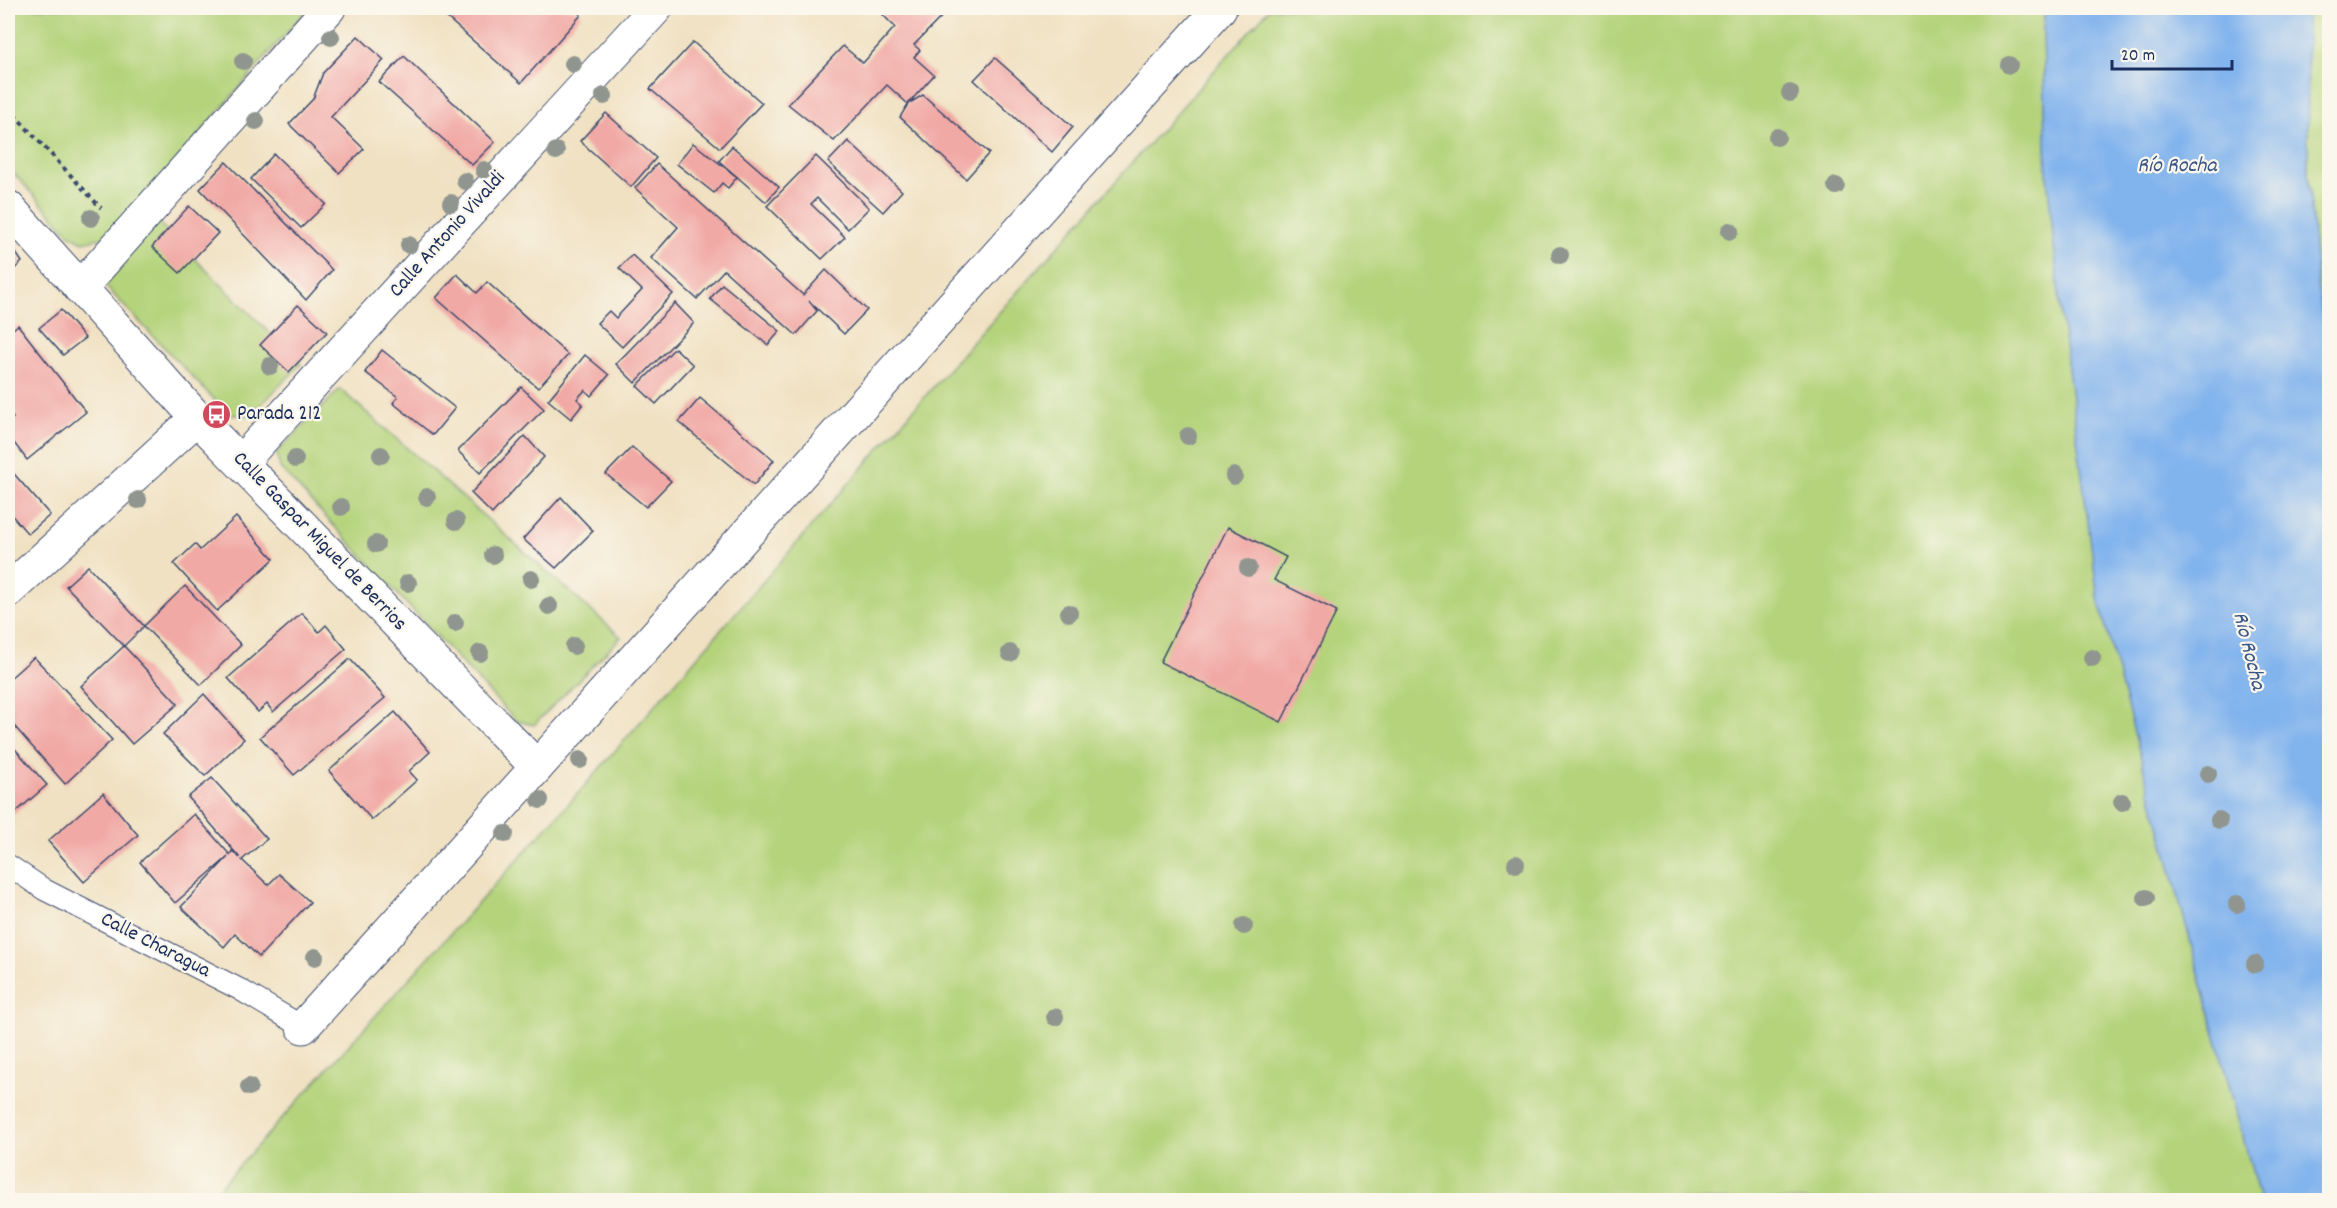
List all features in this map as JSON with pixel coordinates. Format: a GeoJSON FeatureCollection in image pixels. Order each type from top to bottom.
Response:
{"type":"FeatureCollection","features":[{"type":"Feature","properties":{"kind":"street"},"geometry":{"type":"LineString","coordinates":[[80,288],[329,8]]}},
{"type":"Feature","properties":{"kind":"street","name":"Calle Antonio Vivaldi"},"geometry":{"type":"LineString","coordinates":[[241,462],[656,8]]}},
{"type":"Feature","properties":{"kind":"street"},"geometry":{"type":"LineString","coordinates":[[303,1027],[1220,8]]}},
{"type":"Feature","properties":{"kind":"street","name":"Calle Gaspar Miguel de Berrios"},"geometry":{"type":"LineString","coordinates":[[8,207],[197,418],[537,767]]}},
{"type":"Feature","properties":{"kind":"street"},"geometry":{"type":"LineString","coordinates":[[8,591],[197,418]]}},
{"type":"Feature","properties":{"kind":"lane","name":"Calle Charagua"},"geometry":{"type":"LineString","coordinates":[[8,865],[45,890],[239,989],[303,1027]]}},
{"type":"Feature","properties":{"kind":"path"},"geometry":{"type":"LineString","coordinates":[[8,108],[126,236]]}},
{"type":"Feature","properties":{"kind":"green space"},"geometry":{"type":"Polygon","coordinates":[[[8,8],[308,8],[111,236],[83,242],[70,235],[8,167],[8,8]]]}},
{"type":"Feature","properties":{"kind":"green space"},"geometry":{"type":"Polygon","coordinates":[[[1270,8],[2045,8],[2043,31],[2047,175],[2061,314],[2098,598],[2260,1200],[208,1200],[580,791],[956,361],[1270,8]]]}},
{"type":"Feature","properties":{"kind":"green space"},"geometry":{"type":"Polygon","coordinates":[[[2307,8],[2329,8],[2329,367],[2317,282],[2308,171],[2307,8]]]}},
{"type":"Feature","properties":{"kind":"green space"},"geometry":{"type":"Polygon","coordinates":[[[158,222],[301,364],[251,415],[229,415],[107,288],[108,275],[158,222]]]}},
{"type":"Feature","properties":{"kind":"green space"},"geometry":{"type":"Polygon","coordinates":[[[340,389],[621,637],[534,725],[516,721],[280,468],[276,453],[340,389]]]}},
{"type":"Feature","properties":{"kind":"water","name":"Río Rocha"},"geometry":{"type":"Polygon","coordinates":[[[2045,8],[2307,8],[2308,171],[2317,282],[2330,367],[2329,1200],[2260,1200],[2098,598],[2061,314],[2047,175],[2043,31],[2045,8]]]}},
{"type":"Feature","properties":{"kind":"building"},"geometry":{"type":"Polygon","coordinates":[[[436,8],[573,8],[581,15],[521,83],[436,8]]]}},
{"type":"Feature","properties":{"kind":"building"},"geometry":{"type":"Polygon","coordinates":[[[890,8],[950,8],[914,45],[920,50],[914,57],[934,75],[908,104],[887,85],[834,141],[788,104],[843,46],[863,63],[895,27],[883,15],[890,8]]]}},
{"type":"Feature","properties":{"kind":"building"},"geometry":{"type":"Polygon","coordinates":[[[358,36],[384,60],[331,117],[364,149],[339,173],[289,124],[313,99],[323,73],[358,36]]]}},
{"type":"Feature","properties":{"kind":"building"},"geometry":{"type":"Polygon","coordinates":[[[693,42],[762,103],[720,148],[650,89],[693,42]]]}},
{"type":"Feature","properties":{"kind":"building"},"geometry":{"type":"Polygon","coordinates":[[[404,56],[495,142],[472,165],[379,82],[404,56]]]}},
{"type":"Feature","properties":{"kind":"building"},"geometry":{"type":"Polygon","coordinates":[[[995,58],[1073,127],[1052,152],[974,80],[995,58]]]}},
{"type":"Feature","properties":{"kind":"building"},"geometry":{"type":"Polygon","coordinates":[[[923,95],[989,153],[966,179],[900,117],[908,104],[923,95]]]}},
{"type":"Feature","properties":{"kind":"building"},"geometry":{"type":"Polygon","coordinates":[[[606,113],[656,158],[631,187],[580,141],[606,113]]]}},
{"type":"Feature","properties":{"kind":"building"},"geometry":{"type":"Polygon","coordinates":[[[848,141],[902,191],[883,212],[828,162],[848,141]]]}},
{"type":"Feature","properties":{"kind":"building"},"geometry":{"type":"Polygon","coordinates":[[[693,143],[737,177],[728,188],[722,183],[714,193],[677,164],[693,143]]]}},
{"type":"Feature","properties":{"kind":"building"},"geometry":{"type":"Polygon","coordinates":[[[732,146],[779,187],[766,202],[719,161],[732,146]]]}},
{"type":"Feature","properties":{"kind":"building"},"geometry":{"type":"Polygon","coordinates":[[[274,154],[326,204],[301,228],[251,179],[274,154]]]}},
{"type":"Feature","properties":{"kind":"building"},"geometry":{"type":"Polygon","coordinates":[[[816,156],[869,208],[848,229],[817,198],[811,204],[845,237],[822,259],[767,206],[816,156]]]}},
{"type":"Feature","properties":{"kind":"building"},"geometry":{"type":"Polygon","coordinates":[[[226,162],[332,270],[306,300],[200,189],[226,162]]]}},
{"type":"Feature","properties":{"kind":"building"},"geometry":{"type":"Polygon","coordinates":[[[657,164],[803,295],[826,270],[867,310],[844,334],[809,301],[817,311],[796,335],[724,270],[697,299],[651,258],[678,227],[635,188],[657,164]]]}},
{"type":"Feature","properties":{"kind":"building"},"geometry":{"type":"Polygon","coordinates":[[[189,206],[218,233],[180,273],[152,247],[189,206]]]}},
{"type":"Feature","properties":{"kind":"building"},"geometry":{"type":"Polygon","coordinates":[[[10,244],[22,262],[8,275],[8,246],[10,244]]]}},
{"type":"Feature","properties":{"kind":"building"},"geometry":{"type":"Polygon","coordinates":[[[632,255],[673,294],[622,347],[597,323],[609,311],[616,318],[642,290],[619,268],[632,255]]]}},
{"type":"Feature","properties":{"kind":"building"},"geometry":{"type":"Polygon","coordinates":[[[457,274],[477,293],[487,282],[568,355],[538,388],[436,298],[457,274]]]}},
{"type":"Feature","properties":{"kind":"building"},"geometry":{"type":"Polygon","coordinates":[[[722,284],[780,331],[768,345],[710,299],[722,284]]]}},
{"type":"Feature","properties":{"kind":"building"},"geometry":{"type":"Polygon","coordinates":[[[675,303],[694,323],[635,383],[616,364],[675,303]]]}},
{"type":"Feature","properties":{"kind":"building"},"geometry":{"type":"Polygon","coordinates":[[[298,305],[327,332],[289,372],[260,345],[298,305]]]}},
{"type":"Feature","properties":{"kind":"building"},"geometry":{"type":"Polygon","coordinates":[[[61,310],[85,338],[63,355],[39,328],[61,310]]]}},
{"type":"Feature","properties":{"kind":"building"},"geometry":{"type":"Polygon","coordinates":[[[18,325],[86,412],[27,460],[8,435],[8,421],[13,418],[8,411],[8,333],[18,325]]]}},
{"type":"Feature","properties":{"kind":"building"},"geometry":{"type":"Polygon","coordinates":[[[675,348],[693,365],[656,404],[637,386],[675,348]]]}},
{"type":"Feature","properties":{"kind":"building"},"geometry":{"type":"Polygon","coordinates":[[[382,350],[455,408],[433,435],[393,403],[398,397],[365,372],[382,350]]]}},
{"type":"Feature","properties":{"kind":"building"},"geometry":{"type":"Polygon","coordinates":[[[585,355],[609,375],[591,396],[585,390],[577,399],[583,404],[571,419],[548,400],[585,355]]]}},
{"type":"Feature","properties":{"kind":"building"},"geometry":{"type":"Polygon","coordinates":[[[521,387],[544,409],[480,473],[458,451],[521,387]]]}},
{"type":"Feature","properties":{"kind":"building"},"geometry":{"type":"Polygon","coordinates":[[[700,398],[774,460],[754,485],[679,422],[700,398]]]}},
{"type":"Feature","properties":{"kind":"building"},"geometry":{"type":"Polygon","coordinates":[[[525,436],[544,457],[492,514],[471,493],[525,436]]]}},
{"type":"Feature","properties":{"kind":"building"},"geometry":{"type":"Polygon","coordinates":[[[632,447],[671,481],[646,507],[606,474],[632,447]]]}},
{"type":"Feature","properties":{"kind":"building"},"geometry":{"type":"Polygon","coordinates":[[[8,467],[50,515],[28,534],[8,511],[8,467]]]}},
{"type":"Feature","properties":{"kind":"building"},"geometry":{"type":"Polygon","coordinates":[[[561,497],[593,531],[556,568],[523,539],[561,497]]]}},
{"type":"Feature","properties":{"kind":"building"},"geometry":{"type":"Polygon","coordinates":[[[236,517],[274,559],[217,611],[174,564],[195,544],[200,550],[236,517]]]}},
{"type":"Feature","properties":{"kind":"building"},"geometry":{"type":"Polygon","coordinates":[[[1228,527],[1286,557],[1274,580],[1337,611],[1281,722],[1160,662],[1228,527]]]}},
{"type":"Feature","properties":{"kind":"building"},"geometry":{"type":"Polygon","coordinates":[[[88,566],[144,626],[124,646],[66,586],[88,566]]]}},
{"type":"Feature","properties":{"kind":"building"},"geometry":{"type":"Polygon","coordinates":[[[185,586],[241,645],[201,685],[144,626],[185,586]]]}},
{"type":"Feature","properties":{"kind":"building"},"geometry":{"type":"Polygon","coordinates":[[[302,613],[319,632],[326,625],[346,649],[273,712],[267,704],[258,712],[228,678],[302,613]]]}},
{"type":"Feature","properties":{"kind":"building"},"geometry":{"type":"Polygon","coordinates":[[[124,646],[178,704],[132,744],[81,686],[124,646]]]}},
{"type":"Feature","properties":{"kind":"building"},"geometry":{"type":"Polygon","coordinates":[[[34,657],[112,740],[65,784],[8,719],[8,680],[34,657]]]}},
{"type":"Feature","properties":{"kind":"building"},"geometry":{"type":"Polygon","coordinates":[[[350,659],[385,698],[294,775],[260,737],[350,659]]]}},
{"type":"Feature","properties":{"kind":"building"},"geometry":{"type":"Polygon","coordinates":[[[204,694],[244,739],[205,776],[163,734],[204,694]]]}},
{"type":"Feature","properties":{"kind":"building"},"geometry":{"type":"Polygon","coordinates":[[[395,712],[430,752],[409,771],[417,780],[372,820],[329,771],[395,712]]]}},
{"type":"Feature","properties":{"kind":"building"},"geometry":{"type":"Polygon","coordinates":[[[8,741],[47,785],[8,819],[8,741]]]}},
{"type":"Feature","properties":{"kind":"building"},"geometry":{"type":"Polygon","coordinates":[[[212,778],[267,839],[242,860],[268,885],[279,874],[310,902],[259,957],[235,934],[224,947],[181,907],[228,857],[175,903],[140,862],[194,814],[230,855],[232,851],[240,858],[188,797],[212,778]]]}},
{"type":"Feature","properties":{"kind":"building"},"geometry":{"type":"Polygon","coordinates":[[[103,793],[138,835],[84,882],[48,841],[103,793]]]}},
{"type":"Feature","properties":{"kind":"place","name":"Parada 212"},"geometry":{"type":"Point","coordinates":[216,415]}}]}
